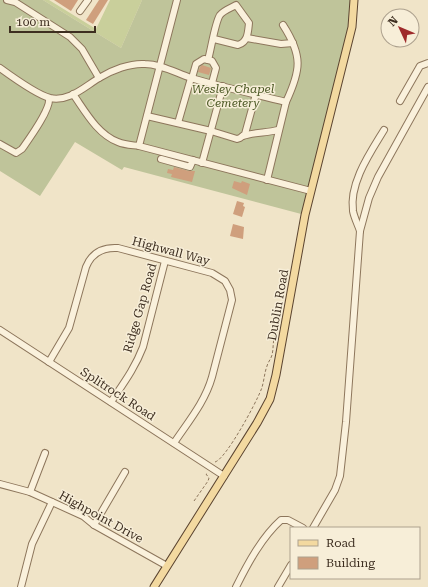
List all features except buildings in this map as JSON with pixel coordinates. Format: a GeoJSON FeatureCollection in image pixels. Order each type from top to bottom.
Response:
{"type":"FeatureCollection","features":[{"type":"Feature","properties":{"kind":"main road","name":"Dublin Road"},"geometry":{"type":"LineString","coordinates":[[154,587],[258,423],[270,399],[276,375],[305,216],[352,27],[354,0]]}},
{"type":"Feature","properties":{"kind":"street"},"geometry":{"type":"LineString","coordinates":[[7,0],[15,2],[70,37],[82,49],[99,78]]}},
{"type":"Feature","properties":{"kind":"street"},"geometry":{"type":"LineString","coordinates":[[80,11],[88,0]]}},
{"type":"Feature","properties":{"kind":"street"},"geometry":{"type":"LineString","coordinates":[[139,146],[177,0]]}},
{"type":"Feature","properties":{"kind":"street"},"geometry":{"type":"LineString","coordinates":[[208,60],[218,19],[221,14],[237,3],[249,22],[246,38],[243,43],[238,45],[214,39]]}},
{"type":"Feature","properties":{"kind":"street"},"geometry":{"type":"LineString","coordinates":[[266,180],[278,130],[298,65],[297,52],[284,25]]}},
{"type":"Feature","properties":{"kind":"street"},"geometry":{"type":"LineString","coordinates":[[246,38],[281,44],[293,43]]}},
{"type":"Feature","properties":{"kind":"street"},"geometry":{"type":"LineString","coordinates":[[178,123],[196,64],[204,59],[214,64],[216,68],[212,83]]}},
{"type":"Feature","properties":{"kind":"street"},"geometry":{"type":"LineString","coordinates":[[400,101],[420,66],[428,63]]}},
{"type":"Feature","properties":{"kind":"street"},"geometry":{"type":"LineString","coordinates":[[0,68],[49,98],[61,98],[73,94],[99,78],[119,69],[135,64],[146,64],[160,66],[192,78],[286,102]]}},
{"type":"Feature","properties":{"kind":"street"},"geometry":{"type":"LineString","coordinates":[[202,163],[223,86]]}},
{"type":"Feature","properties":{"kind":"street"},"geometry":{"type":"LineString","coordinates":[[314,527],[335,490],[340,476],[346,422],[360,231],[369,198],[378,177],[428,87]]}},
{"type":"Feature","properties":{"kind":"street"},"geometry":{"type":"LineString","coordinates":[[73,94],[93,122],[103,133],[117,142],[139,146],[311,191]]}},
{"type":"Feature","properties":{"kind":"street"},"geometry":{"type":"LineString","coordinates":[[243,136],[245,134],[256,94]]}},
{"type":"Feature","properties":{"kind":"street"},"geometry":{"type":"LineString","coordinates":[[0,144],[16,153],[22,149],[41,120],[49,102],[49,98]]}},
{"type":"Feature","properties":{"kind":"street"},"geometry":{"type":"LineString","coordinates":[[147,116],[211,131],[237,139],[248,134],[267,133],[278,130]]}},
{"type":"Feature","properties":{"kind":"street"},"geometry":{"type":"LineString","coordinates":[[360,231],[353,212],[352,196],[357,178],[384,130]]}},
{"type":"Feature","properties":{"kind":"street"},"geometry":{"type":"LineString","coordinates":[[168,154],[164,160],[190,167],[193,160]]}},
{"type":"Feature","properties":{"kind":"street","name":"Highwall Way"},"geometry":{"type":"LineString","coordinates":[[49,362],[69,328],[88,261],[98,251],[105,248],[118,248],[212,273],[222,278],[228,285],[232,295],[231,305],[209,389],[174,444]]}},
{"type":"Feature","properties":{"kind":"street","name":"Ridge Gap Road"},"geometry":{"type":"LineString","coordinates":[[111,402],[133,370],[143,347],[165,261]]}},
{"type":"Feature","properties":{"kind":"street","name":"Splitrock Road"},"geometry":{"type":"LineString","coordinates":[[0,330],[224,476]]}},
{"type":"Feature","properties":{"kind":"street"},"geometry":{"type":"LineString","coordinates":[[30,492],[44,453]]}},
{"type":"Feature","properties":{"kind":"street"},"geometry":{"type":"LineString","coordinates":[[94,525],[125,472]]}},
{"type":"Feature","properties":{"kind":"street","name":"Highpoint Drive"},"geometry":{"type":"LineString","coordinates":[[0,484],[30,492],[83,516],[94,525],[167,566]]}},
{"type":"Feature","properties":{"kind":"street"},"geometry":{"type":"LineString","coordinates":[[21,587],[32,544],[52,502]]}},
{"type":"Feature","properties":{"kind":"street"},"geometry":{"type":"LineString","coordinates":[[236,587],[270,530],[281,520],[288,520],[301,527]]}},
{"type":"Feature","properties":{"kind":"street"},"geometry":{"type":"LineString","coordinates":[[278,587],[290,567]]}},
{"type":"Feature","properties":{"kind":"path"},"geometry":{"type":"LineString","coordinates":[[213,464],[214,462],[218,462],[227,452],[256,403],[262,390],[267,366],[272,356],[274,336],[278,329]]}},
{"type":"Feature","properties":{"kind":"path"},"geometry":{"type":"LineString","coordinates":[[194,501],[208,482],[209,478],[206,474],[208,472]]}},
{"type":"Feature","properties":{"kind":"green space","name":"Wesley Chapel Cemetery"},"geometry":{"type":"Polygon","coordinates":[[[0,0],[43,0],[121,48],[142,0],[354,0],[305,215],[124,167],[122,170],[75,142],[40,196],[0,171],[0,0]]]}},
{"type":"Feature","properties":{"kind":"green space"},"geometry":{"type":"Polygon","coordinates":[[[43,0],[49,0],[96,29],[110,0],[142,0],[121,48],[43,0]]]}}]}
